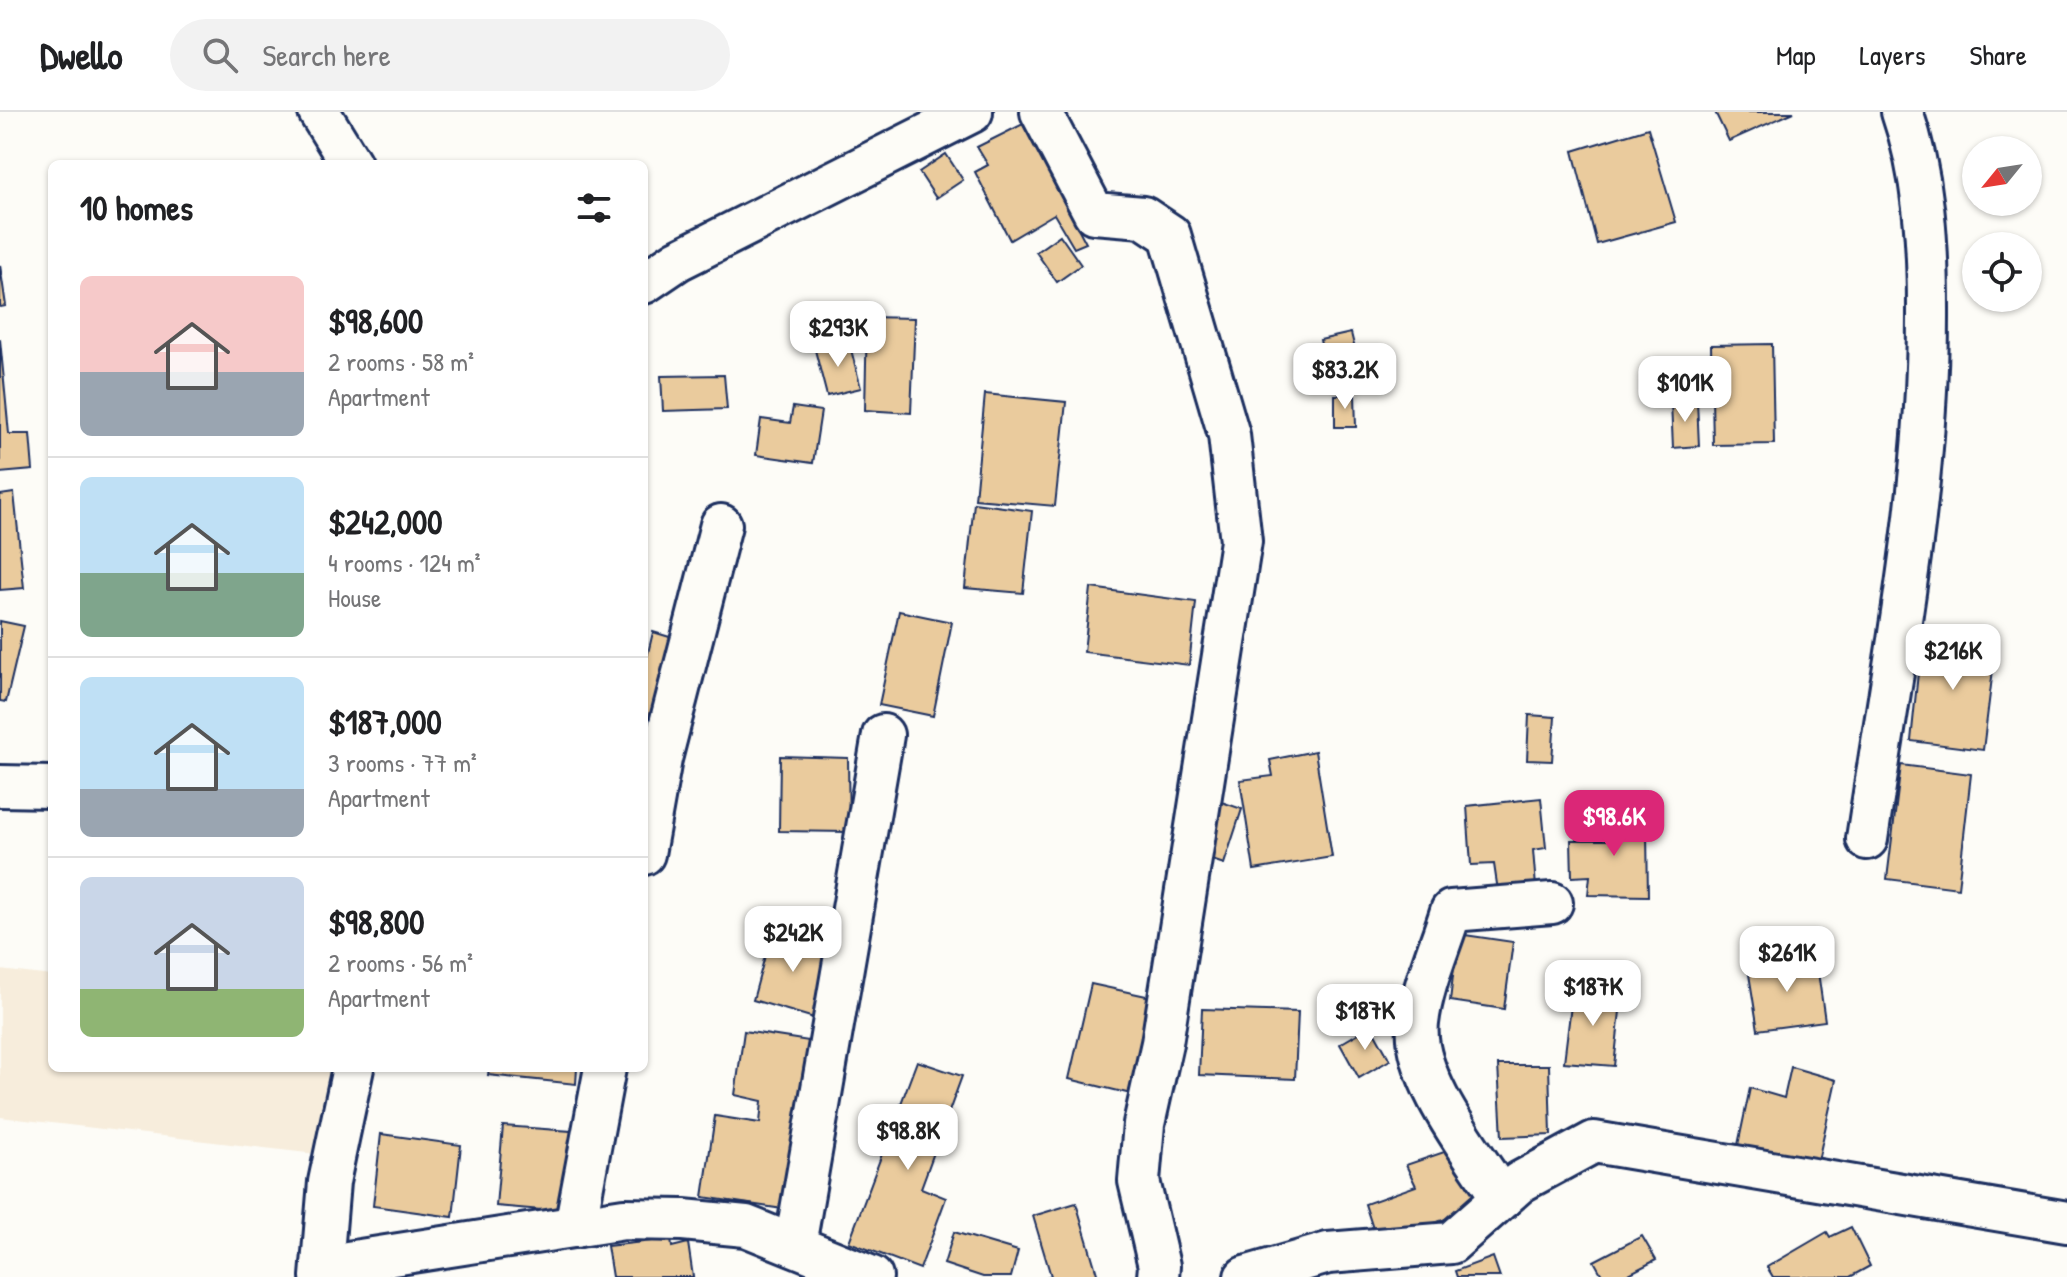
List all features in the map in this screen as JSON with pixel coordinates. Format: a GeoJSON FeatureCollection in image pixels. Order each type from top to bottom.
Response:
{"type":"FeatureCollection","features":[{"type":"Feature","properties":{"kind":"street"},"geometry":{"type":"LineString","coordinates":[[319,112],[349,160]]}},
{"type":"Feature","properties":{"kind":"street"},"geometry":{"type":"LineString","coordinates":[[648,280],[678,260],[972,112]]}},
{"type":"Feature","properties":{"kind":"street"},"geometry":{"type":"LineString","coordinates":[[1041,112],[1094,213],[1143,217],[1170,235],[1229,435],[1241,541],[1162,1043],[1144,1124],[1139,1181],[1159,1266],[1158,1277]]}},
{"type":"Feature","properties":{"kind":"street"},"geometry":{"type":"LineString","coordinates":[[1867,839],[1920,481],[1928,355],[1928,241],[1913,143],[1902,112]]}},
{"type":"Feature","properties":{"kind":"street"},"geometry":{"type":"LineString","coordinates":[[648,832],[661,759],[721,525]]}},
{"type":"Feature","properties":{"kind":"street"},"geometry":{"type":"LineString","coordinates":[[795,1245],[883,735]]}},
{"type":"Feature","properties":{"kind":"street"},"geometry":{"type":"LineString","coordinates":[[0,786],[48,787]]}},
{"type":"Feature","properties":{"kind":"street"},"geometry":{"type":"LineString","coordinates":[[1502,1198],[1434,1088],[1422,1060],[1418,1024],[1451,911],[1552,903]]}},
{"type":"Feature","properties":{"kind":"street"},"geometry":{"type":"LineString","coordinates":[[352,1072],[329,1182],[322,1271],[624,1219],[746,1226],[872,1277]]}},
{"type":"Feature","properties":{"kind":"street"},"geometry":{"type":"LineString","coordinates":[[575,1227],[604,1072]]}},
{"type":"Feature","properties":{"kind":"street"},"geometry":{"type":"LineString","coordinates":[[1245,1277],[1328,1253],[1438,1261],[1451,1243],[1520,1182],[1594,1142],[2067,1222]]}},
{"type":"Feature","properties":{"kind":"shaded area"},"geometry":{"type":"Polygon","coordinates":[[[0,970],[48,976],[48,1072],[331,1072],[316,1154],[0,1117],[0,970]]]}},
{"type":"Feature","properties":{"kind":"building"},"geometry":{"type":"Polygon","coordinates":[[[1715,112],[1794,112],[1729,141],[1715,112]]]}},
{"type":"Feature","properties":{"kind":"building"},"geometry":{"type":"Polygon","coordinates":[[[1023,124],[1086,243],[1074,248],[1054,214],[1010,240],[975,172],[988,165],[977,147],[1023,124]]]}},
{"type":"Feature","properties":{"kind":"building"},"geometry":{"type":"Polygon","coordinates":[[[1648,128],[1676,222],[1597,244],[1573,151],[1648,128]]]}},
{"type":"Feature","properties":{"kind":"building"},"geometry":{"type":"Polygon","coordinates":[[[946,154],[963,180],[936,198],[919,172],[946,154]]]}},
{"type":"Feature","properties":{"kind":"building"},"geometry":{"type":"Polygon","coordinates":[[[1060,235],[1081,265],[1057,282],[1036,252],[1060,235]]]}},
{"type":"Feature","properties":{"kind":"building"},"geometry":{"type":"Polygon","coordinates":[[[0,265],[6,306],[0,307],[0,265]]]}},
{"type":"Feature","properties":{"kind":"building"},"geometry":{"type":"Polygon","coordinates":[[[867,317],[915,318],[911,413],[865,410],[867,317]]]}},
{"type":"Feature","properties":{"kind":"building"},"geometry":{"type":"Polygon","coordinates":[[[1351,333],[1361,374],[1329,381],[1320,340],[1351,333]]]}},
{"type":"Feature","properties":{"kind":"building"},"geometry":{"type":"Polygon","coordinates":[[[0,339],[9,434],[30,434],[33,470],[0,473],[0,339]]]}},
{"type":"Feature","properties":{"kind":"building"},"geometry":{"type":"Polygon","coordinates":[[[849,342],[861,388],[827,396],[815,350],[849,342]]]}},
{"type":"Feature","properties":{"kind":"building"},"geometry":{"type":"Polygon","coordinates":[[[1772,344],[1774,444],[1713,445],[1711,345],[1772,344]]]}},
{"type":"Feature","properties":{"kind":"building"},"geometry":{"type":"Polygon","coordinates":[[[724,375],[727,409],[663,411],[661,376],[724,375]]]}},
{"type":"Feature","properties":{"kind":"building"},"geometry":{"type":"Polygon","coordinates":[[[985,394],[1066,402],[1055,506],[975,499],[985,394]]]}},
{"type":"Feature","properties":{"kind":"building"},"geometry":{"type":"Polygon","coordinates":[[[1335,395],[1355,395],[1356,427],[1335,427],[1335,395]]]}},
{"type":"Feature","properties":{"kind":"building"},"geometry":{"type":"Polygon","coordinates":[[[1697,401],[1699,446],[1673,448],[1671,402],[1697,401]]]}},
{"type":"Feature","properties":{"kind":"building"},"geometry":{"type":"Polygon","coordinates":[[[793,407],[821,411],[813,463],[756,455],[761,419],[790,423],[793,407]]]}},
{"type":"Feature","properties":{"kind":"building"},"geometry":{"type":"Polygon","coordinates":[[[14,493],[24,588],[0,590],[0,495],[14,493]]]}},
{"type":"Feature","properties":{"kind":"building"},"geometry":{"type":"Polygon","coordinates":[[[974,503],[1032,511],[1023,593],[965,588],[974,503]]]}},
{"type":"Feature","properties":{"kind":"building"},"geometry":{"type":"Polygon","coordinates":[[[1091,588],[1196,602],[1189,665],[1084,652],[1091,588]]]}},
{"type":"Feature","properties":{"kind":"building"},"geometry":{"type":"Polygon","coordinates":[[[899,611],[952,622],[933,716],[879,705],[899,611]]]}},
{"type":"Feature","properties":{"kind":"building"},"geometry":{"type":"Polygon","coordinates":[[[0,621],[24,626],[6,702],[0,701],[0,621]]]}},
{"type":"Feature","properties":{"kind":"building"},"geometry":{"type":"Polygon","coordinates":[[[653,632],[673,638],[648,738],[648,653],[653,632]]]}},
{"type":"Feature","properties":{"kind":"building"},"geometry":{"type":"Polygon","coordinates":[[[1922,634],[1996,645],[1983,750],[1911,741],[1922,634]]]}},
{"type":"Feature","properties":{"kind":"building"},"geometry":{"type":"Polygon","coordinates":[[[1529,715],[1555,717],[1552,761],[1527,760],[1529,715]]]}},
{"type":"Feature","properties":{"kind":"building"},"geometry":{"type":"Polygon","coordinates":[[[1315,751],[1332,857],[1254,870],[1240,780],[1273,776],[1270,760],[1315,751]]]}},
{"type":"Feature","properties":{"kind":"building"},"geometry":{"type":"Polygon","coordinates":[[[780,756],[848,758],[849,832],[779,831],[780,756]]]}},
{"type":"Feature","properties":{"kind":"building"},"geometry":{"type":"Polygon","coordinates":[[[1901,765],[1971,774],[1958,888],[1887,879],[1901,765]]]}},
{"type":"Feature","properties":{"kind":"building"},"geometry":{"type":"Polygon","coordinates":[[[1541,798],[1546,848],[1533,850],[1536,887],[1498,891],[1494,864],[1471,865],[1467,806],[1541,798]]]}},
{"type":"Feature","properties":{"kind":"building"},"geometry":{"type":"Polygon","coordinates":[[[1213,799],[1242,809],[1224,864],[1194,854],[1213,799]]]}},
{"type":"Feature","properties":{"kind":"building"},"geometry":{"type":"Polygon","coordinates":[[[1607,810],[1639,810],[1638,833],[1647,834],[1648,896],[1588,895],[1590,876],[1572,877],[1571,840],[1607,840],[1607,810]]]}},
{"type":"Feature","properties":{"kind":"building"},"geometry":{"type":"Polygon","coordinates":[[[772,930],[834,947],[814,1018],[753,1000],[772,930]]]}},
{"type":"Feature","properties":{"kind":"building"},"geometry":{"type":"Polygon","coordinates":[[[1458,934],[1513,942],[1504,1009],[1450,1001],[1458,934]]]}},
{"type":"Feature","properties":{"kind":"building"},"geometry":{"type":"Polygon","coordinates":[[[1816,958],[1825,1021],[1758,1030],[1748,968],[1816,958]]]}},
{"type":"Feature","properties":{"kind":"building"},"geometry":{"type":"Polygon","coordinates":[[[1091,984],[1151,997],[1131,1094],[1069,1079],[1091,984]]]}},
{"type":"Feature","properties":{"kind":"building"},"geometry":{"type":"Polygon","coordinates":[[[1573,989],[1622,993],[1614,1066],[1564,1062],[1573,989]]]}},
{"type":"Feature","properties":{"kind":"building"},"geometry":{"type":"Polygon","coordinates":[[[1202,1009],[1298,1012],[1295,1079],[1199,1075],[1202,1009]]]}},
{"type":"Feature","properties":{"kind":"building"},"geometry":{"type":"Polygon","coordinates":[[[1371,1026],[1390,1060],[1359,1078],[1340,1044],[1371,1026]]]}},
{"type":"Feature","properties":{"kind":"building"},"geometry":{"type":"Polygon","coordinates":[[[744,1031],[809,1041],[783,1209],[703,1197],[715,1116],[760,1123],[762,1101],[735,1095],[744,1031]]]}},
{"type":"Feature","properties":{"kind":"building"},"geometry":{"type":"Polygon","coordinates":[[[917,1061],[962,1076],[921,1188],[946,1198],[920,1269],[849,1242],[917,1061]]]}},
{"type":"Feature","properties":{"kind":"building"},"geometry":{"type":"Polygon","coordinates":[[[1498,1065],[1549,1065],[1551,1135],[1502,1137],[1498,1065]]]}},
{"type":"Feature","properties":{"kind":"building"},"geometry":{"type":"Polygon","coordinates":[[[1791,1067],[1836,1080],[1818,1161],[1738,1145],[1750,1088],[1784,1098],[1791,1067]]]}},
{"type":"Feature","properties":{"kind":"building"},"geometry":{"type":"Polygon","coordinates":[[[488,1072],[577,1072],[576,1084],[488,1075],[488,1072]]]}},
{"type":"Feature","properties":{"kind":"building"},"geometry":{"type":"Polygon","coordinates":[[[503,1126],[571,1131],[564,1212],[496,1206],[503,1126]]]}},
{"type":"Feature","properties":{"kind":"building"},"geometry":{"type":"Polygon","coordinates":[[[381,1134],[461,1145],[453,1217],[373,1206],[381,1134]]]}},
{"type":"Feature","properties":{"kind":"building"},"geometry":{"type":"Polygon","coordinates":[[[1456,1148],[1478,1207],[1378,1244],[1365,1204],[1416,1186],[1406,1165],[1456,1148]]]}},
{"type":"Feature","properties":{"kind":"building"},"geometry":{"type":"Polygon","coordinates":[[[1076,1203],[1098,1277],[1046,1277],[1051,1276],[1033,1216],[1076,1203]]]}},
{"type":"Feature","properties":{"kind":"building"},"geometry":{"type":"Polygon","coordinates":[[[1851,1227],[1870,1266],[1850,1277],[1773,1277],[1767,1267],[1827,1232],[1830,1237],[1851,1227]]]}},
{"type":"Feature","properties":{"kind":"building"},"geometry":{"type":"Polygon","coordinates":[[[954,1232],[1018,1251],[1011,1277],[983,1277],[944,1264],[954,1232]]]}},
{"type":"Feature","properties":{"kind":"building"},"geometry":{"type":"Polygon","coordinates":[[[1642,1236],[1656,1260],[1623,1277],[1603,1277],[1594,1261],[1642,1236]]]}},
{"type":"Feature","properties":{"kind":"building"},"geometry":{"type":"Polygon","coordinates":[[[671,1239],[672,1247],[688,1243],[693,1277],[612,1277],[607,1246],[671,1239]]]}},
{"type":"Feature","properties":{"kind":"building"},"geometry":{"type":"Polygon","coordinates":[[[1493,1257],[1500,1277],[1457,1277],[1455,1271],[1493,1257]]]}}]}
